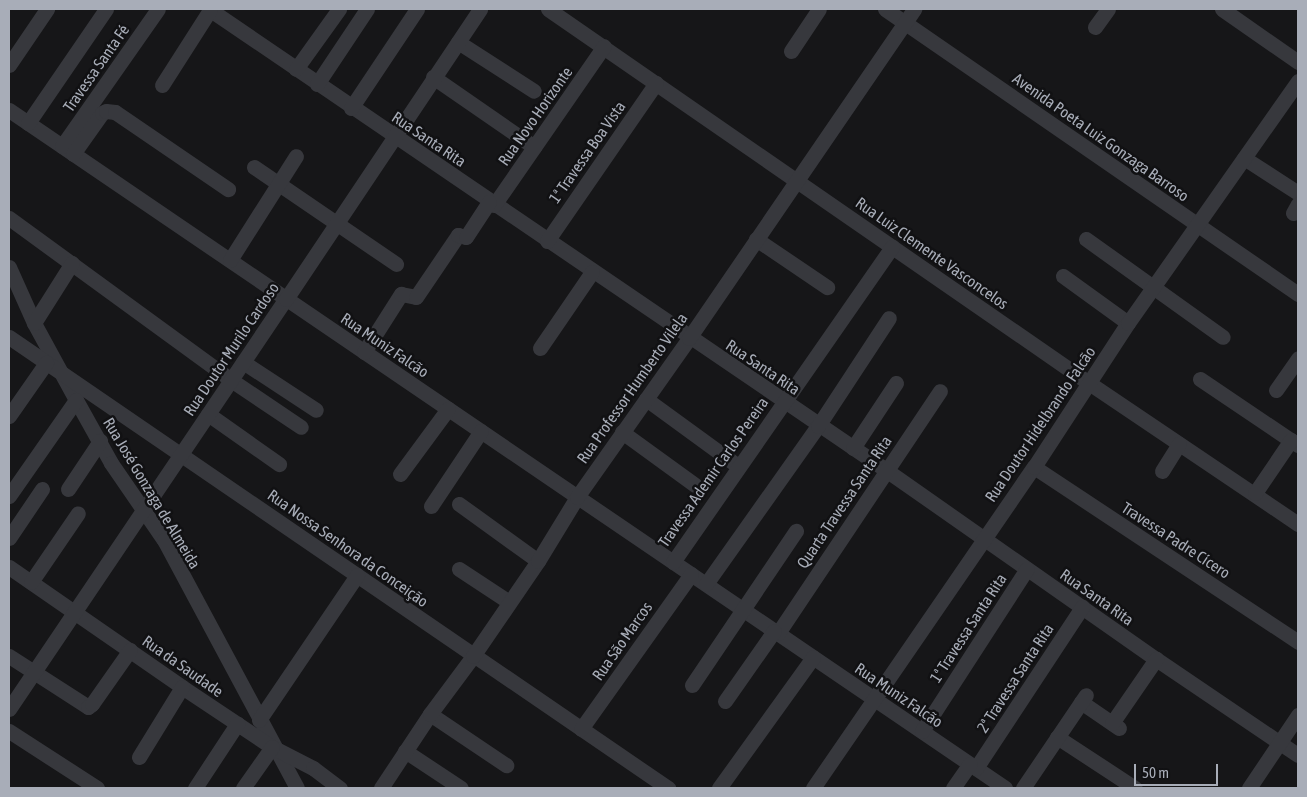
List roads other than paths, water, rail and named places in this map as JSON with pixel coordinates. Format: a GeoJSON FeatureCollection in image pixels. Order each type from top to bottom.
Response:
{"type":"FeatureCollection","features":[{"type":"Feature","properties":{"kind":"street"},"geometry":{"type":"LineString","coordinates":[[9,65],[47,9]]}},
{"type":"Feature","properties":{"kind":"street"},"geometry":{"type":"LineString","coordinates":[[28,123],[106,9]]}},
{"type":"Feature","properties":{"kind":"street","name":"Travessa Santa Fé"},"geometry":{"type":"LineString","coordinates":[[68,150],[158,9]]}},
{"type":"Feature","properties":{"kind":"street"},"geometry":{"type":"LineString","coordinates":[[296,69],[339,9]]}},
{"type":"Feature","properties":{"kind":"street"},"geometry":{"type":"LineString","coordinates":[[317,84],[367,9]]}},
{"type":"Feature","properties":{"kind":"street"},"geometry":{"type":"LineString","coordinates":[[351,108],[417,9]]}},
{"type":"Feature","properties":{"kind":"street","name":"Rua Doutor Murilo Cardoso"},"geometry":{"type":"LineString","coordinates":[[9,708],[286,300],[480,9]]}},
{"type":"Feature","properties":{"kind":"street","name":"Rua Luiz Clemente Vasconcelos"},"geometry":{"type":"LineString","coordinates":[[548,9],[1179,444],[1258,488],[1298,524]]}},
{"type":"Feature","properties":{"kind":"street"},"geometry":{"type":"LineString","coordinates":[[791,52],[819,9]]}},
{"type":"Feature","properties":{"kind":"street","name":"Avenida Poeta Luiz Gonzaga Barroso"},"geometry":{"type":"LineString","coordinates":[[885,9],[909,15],[1198,226],[1297,291]]}},
{"type":"Feature","properties":{"kind":"street"},"geometry":{"type":"LineString","coordinates":[[1095,27],[1108,9]]}},
{"type":"Feature","properties":{"kind":"street"},"geometry":{"type":"LineString","coordinates":[[1222,9],[1298,62]]}},
{"type":"Feature","properties":{"kind":"street"},"geometry":{"type":"LineString","coordinates":[[162,85],[214,10]]}},
{"type":"Feature","properties":{"kind":"street","name":"Rua Santa Rita"},"geometry":{"type":"LineString","coordinates":[[214,10],[351,108],[818,426],[886,470],[1156,659],[1298,755]]}},
{"type":"Feature","properties":{"kind":"street","name":"Rua Professor Humberto Vilela"},"geometry":{"type":"LineString","coordinates":[[381,788],[430,714],[473,656],[506,600],[538,561],[577,496],[689,338],[909,15]]}},
{"type":"Feature","properties":{"kind":"street"},"geometry":{"type":"LineString","coordinates":[[458,42],[534,91]]}},
{"type":"Feature","properties":{"kind":"street","name":"Rua Novo Horizonte"},"geometry":{"type":"LineString","coordinates":[[364,352],[401,294],[416,297],[458,235],[466,237],[534,147],[604,46]]}},
{"type":"Feature","properties":{"kind":"street"},"geometry":{"type":"LineString","coordinates":[[433,77],[534,147]]}},
{"type":"Feature","properties":{"kind":"street","name":"Rua Doutor Hidelbrando Falcão"},"geometry":{"type":"LineString","coordinates":[[813,788],[1034,467],[1128,323],[1198,226],[1298,81]]}},
{"type":"Feature","properties":{"kind":"street","name":"1ª Travessa Boa Vista"},"geometry":{"type":"LineString","coordinates":[[547,241],[656,83]]}},
{"type":"Feature","properties":{"kind":"street","name":"Rua Muniz Falcão"},"geometry":{"type":"LineString","coordinates":[[9,110],[922,731],[973,766],[997,786]]}},
{"type":"Feature","properties":{"kind":"street"},"geometry":{"type":"LineString","coordinates":[[68,150],[102,113],[106,111],[115,112],[228,189]]}},
{"type":"Feature","properties":{"kind":"street"},"geometry":{"type":"LineString","coordinates":[[230,260],[296,156]]}},
{"type":"Feature","properties":{"kind":"street"},"geometry":{"type":"LineString","coordinates":[[1244,158],[1298,193]]}},
{"type":"Feature","properties":{"kind":"street"},"geometry":{"type":"LineString","coordinates":[[254,167],[396,264]]}},
{"type":"Feature","properties":{"kind":"street"},"geometry":{"type":"LineString","coordinates":[[9,218],[231,380],[301,427]]}},
{"type":"Feature","properties":{"kind":"street"},"geometry":{"type":"LineString","coordinates":[[756,239],[826,287]]}},
{"type":"Feature","properties":{"kind":"street"},"geometry":{"type":"LineString","coordinates":[[1086,239],[1223,337]]}},
{"type":"Feature","properties":{"kind":"street"},"geometry":{"type":"LineString","coordinates":[[783,401],[892,247]]}},
{"type":"Feature","properties":{"kind":"street"},"geometry":{"type":"LineString","coordinates":[[34,323],[72,263]]}},
{"type":"Feature","properties":{"kind":"street","name":"Rua José Gonzaga de Almeida"},"geometry":{"type":"LineString","coordinates":[[9,267],[34,323],[63,374],[97,444],[164,540],[297,788]]}},
{"type":"Feature","properties":{"kind":"street"},"geometry":{"type":"LineString","coordinates":[[540,348],[592,272]]}},
{"type":"Feature","properties":{"kind":"street"},"geometry":{"type":"LineString","coordinates":[[1063,276],[1128,323]]}},
{"type":"Feature","properties":{"kind":"street"},"geometry":{"type":"LineString","coordinates":[[706,584],[818,426],[889,318]]}},
{"type":"Feature","properties":{"kind":"street","name":"Rua Nossa Senhora da Conceição"},"geometry":{"type":"LineString","coordinates":[[10,341],[63,374],[581,729],[646,782],[668,788]]}},
{"type":"Feature","properties":{"kind":"street"},"geometry":{"type":"LineString","coordinates":[[1276,390],[1298,358]]}},
{"type":"Feature","properties":{"kind":"street"},"geometry":{"type":"LineString","coordinates":[[243,362],[316,410]]}},
{"type":"Feature","properties":{"kind":"street"},"geometry":{"type":"LineString","coordinates":[[9,416],[46,363]]}},
{"type":"Feature","properties":{"kind":"street"},"geometry":{"type":"LineString","coordinates":[[1200,379],[1294,442],[1258,488]]}},
{"type":"Feature","properties":{"kind":"street"},"geometry":{"type":"LineString","coordinates":[[853,448],[896,383]]}},
{"type":"Feature","properties":{"kind":"street","name":"Quarta Travessa Santa Rita"},"geometry":{"type":"LineString","coordinates":[[776,632],[940,391]]}},
{"type":"Feature","properties":{"kind":"street"},"geometry":{"type":"LineString","coordinates":[[646,399],[738,466]]}},
{"type":"Feature","properties":{"kind":"street"},"geometry":{"type":"LineString","coordinates":[[9,496],[76,400]]}},
{"type":"Feature","properties":{"kind":"street","name":"Travessa Ademir Carlos Pereira"},"geometry":{"type":"LineString","coordinates":[[672,562],[783,401]]}},
{"type":"Feature","properties":{"kind":"street"},"geometry":{"type":"LineString","coordinates":[[400,474],[448,409]]}},
{"type":"Feature","properties":{"kind":"street"},"geometry":{"type":"LineString","coordinates":[[208,414],[279,464]]}},
{"type":"Feature","properties":{"kind":"street"},"geometry":{"type":"LineString","coordinates":[[431,506],[481,431]]}},
{"type":"Feature","properties":{"kind":"street"},"geometry":{"type":"LineString","coordinates":[[622,432],[696,485]]}},
{"type":"Feature","properties":{"kind":"street"},"geometry":{"type":"LineString","coordinates":[[68,489],[97,444]]}},
{"type":"Feature","properties":{"kind":"street"},"geometry":{"type":"LineString","coordinates":[[1162,471],[1179,444]]}},
{"type":"Feature","properties":{"kind":"street","name":"Travessa Padre Cícero"},"geometry":{"type":"LineString","coordinates":[[1034,467],[1298,642]]}},
{"type":"Feature","properties":{"kind":"street"},"geometry":{"type":"LineString","coordinates":[[9,538],[42,489]]}},
{"type":"Feature","properties":{"kind":"street"},"geometry":{"type":"LineString","coordinates":[[459,504],[538,561]]}},
{"type":"Feature","properties":{"kind":"street"},"geometry":{"type":"LineString","coordinates":[[31,582],[78,513]]}},
{"type":"Feature","properties":{"kind":"street"},"geometry":{"type":"LineString","coordinates":[[692,686],[796,531]]}},
{"type":"Feature","properties":{"kind":"street","name":"Rua da Saudade"},"geometry":{"type":"LineString","coordinates":[[9,567],[182,688],[275,748],[313,768],[340,788]]}},
{"type":"Feature","properties":{"kind":"street"},"geometry":{"type":"LineString","coordinates":[[459,569],[506,600]]}},
{"type":"Feature","properties":{"kind":"street","name":"1ª Travessa Santa Rita"},"geometry":{"type":"LineString","coordinates":[[922,731],[1027,569]]}},
{"type":"Feature","properties":{"kind":"street","name":"Rua São Marcos"},"geometry":{"type":"LineString","coordinates":[[581,729],[691,574]]}},
{"type":"Feature","properties":{"kind":"street"},"geometry":{"type":"LineString","coordinates":[[259,720],[357,575]]}},
{"type":"Feature","properties":{"kind":"street","name":"2ª Travessa Santa Rita"},"geometry":{"type":"LineString","coordinates":[[953,788],[973,766],[1082,607]]}},
{"type":"Feature","properties":{"kind":"street"},"geometry":{"type":"LineString","coordinates":[[725,701],[776,632]]}},
{"type":"Feature","properties":{"kind":"street"},"geometry":{"type":"LineString","coordinates":[[9,656],[84,707],[92,704],[130,650]]}},
{"type":"Feature","properties":{"kind":"street"},"geometry":{"type":"LineString","coordinates":[[719,788],[813,657]]}},
{"type":"Feature","properties":{"kind":"street"},"geometry":{"type":"LineString","coordinates":[[1023,788],[1084,698],[1116,726],[1156,659]]}},
{"type":"Feature","properties":{"kind":"street"},"geometry":{"type":"LineString","coordinates":[[139,757],[182,688]]}},
{"type":"Feature","properties":{"kind":"street"},"geometry":{"type":"LineString","coordinates":[[430,714],[506,765]]}},
{"type":"Feature","properties":{"kind":"street"},"geometry":{"type":"LineString","coordinates":[[1248,788],[1298,715]]}},
{"type":"Feature","properties":{"kind":"street"},"geometry":{"type":"LineString","coordinates":[[195,788],[236,724]]}},
{"type":"Feature","properties":{"kind":"street"},"geometry":{"type":"LineString","coordinates":[[9,731],[97,788]]}},
{"type":"Feature","properties":{"kind":"street"},"geometry":{"type":"LineString","coordinates":[[1058,737],[1135,788]]}},
{"type":"Feature","properties":{"kind":"street"},"geometry":{"type":"LineString","coordinates":[[243,788],[275,748]]}},
{"type":"Feature","properties":{"kind":"street"},"geometry":{"type":"LineString","coordinates":[[405,751],[461,788]]}}]}
